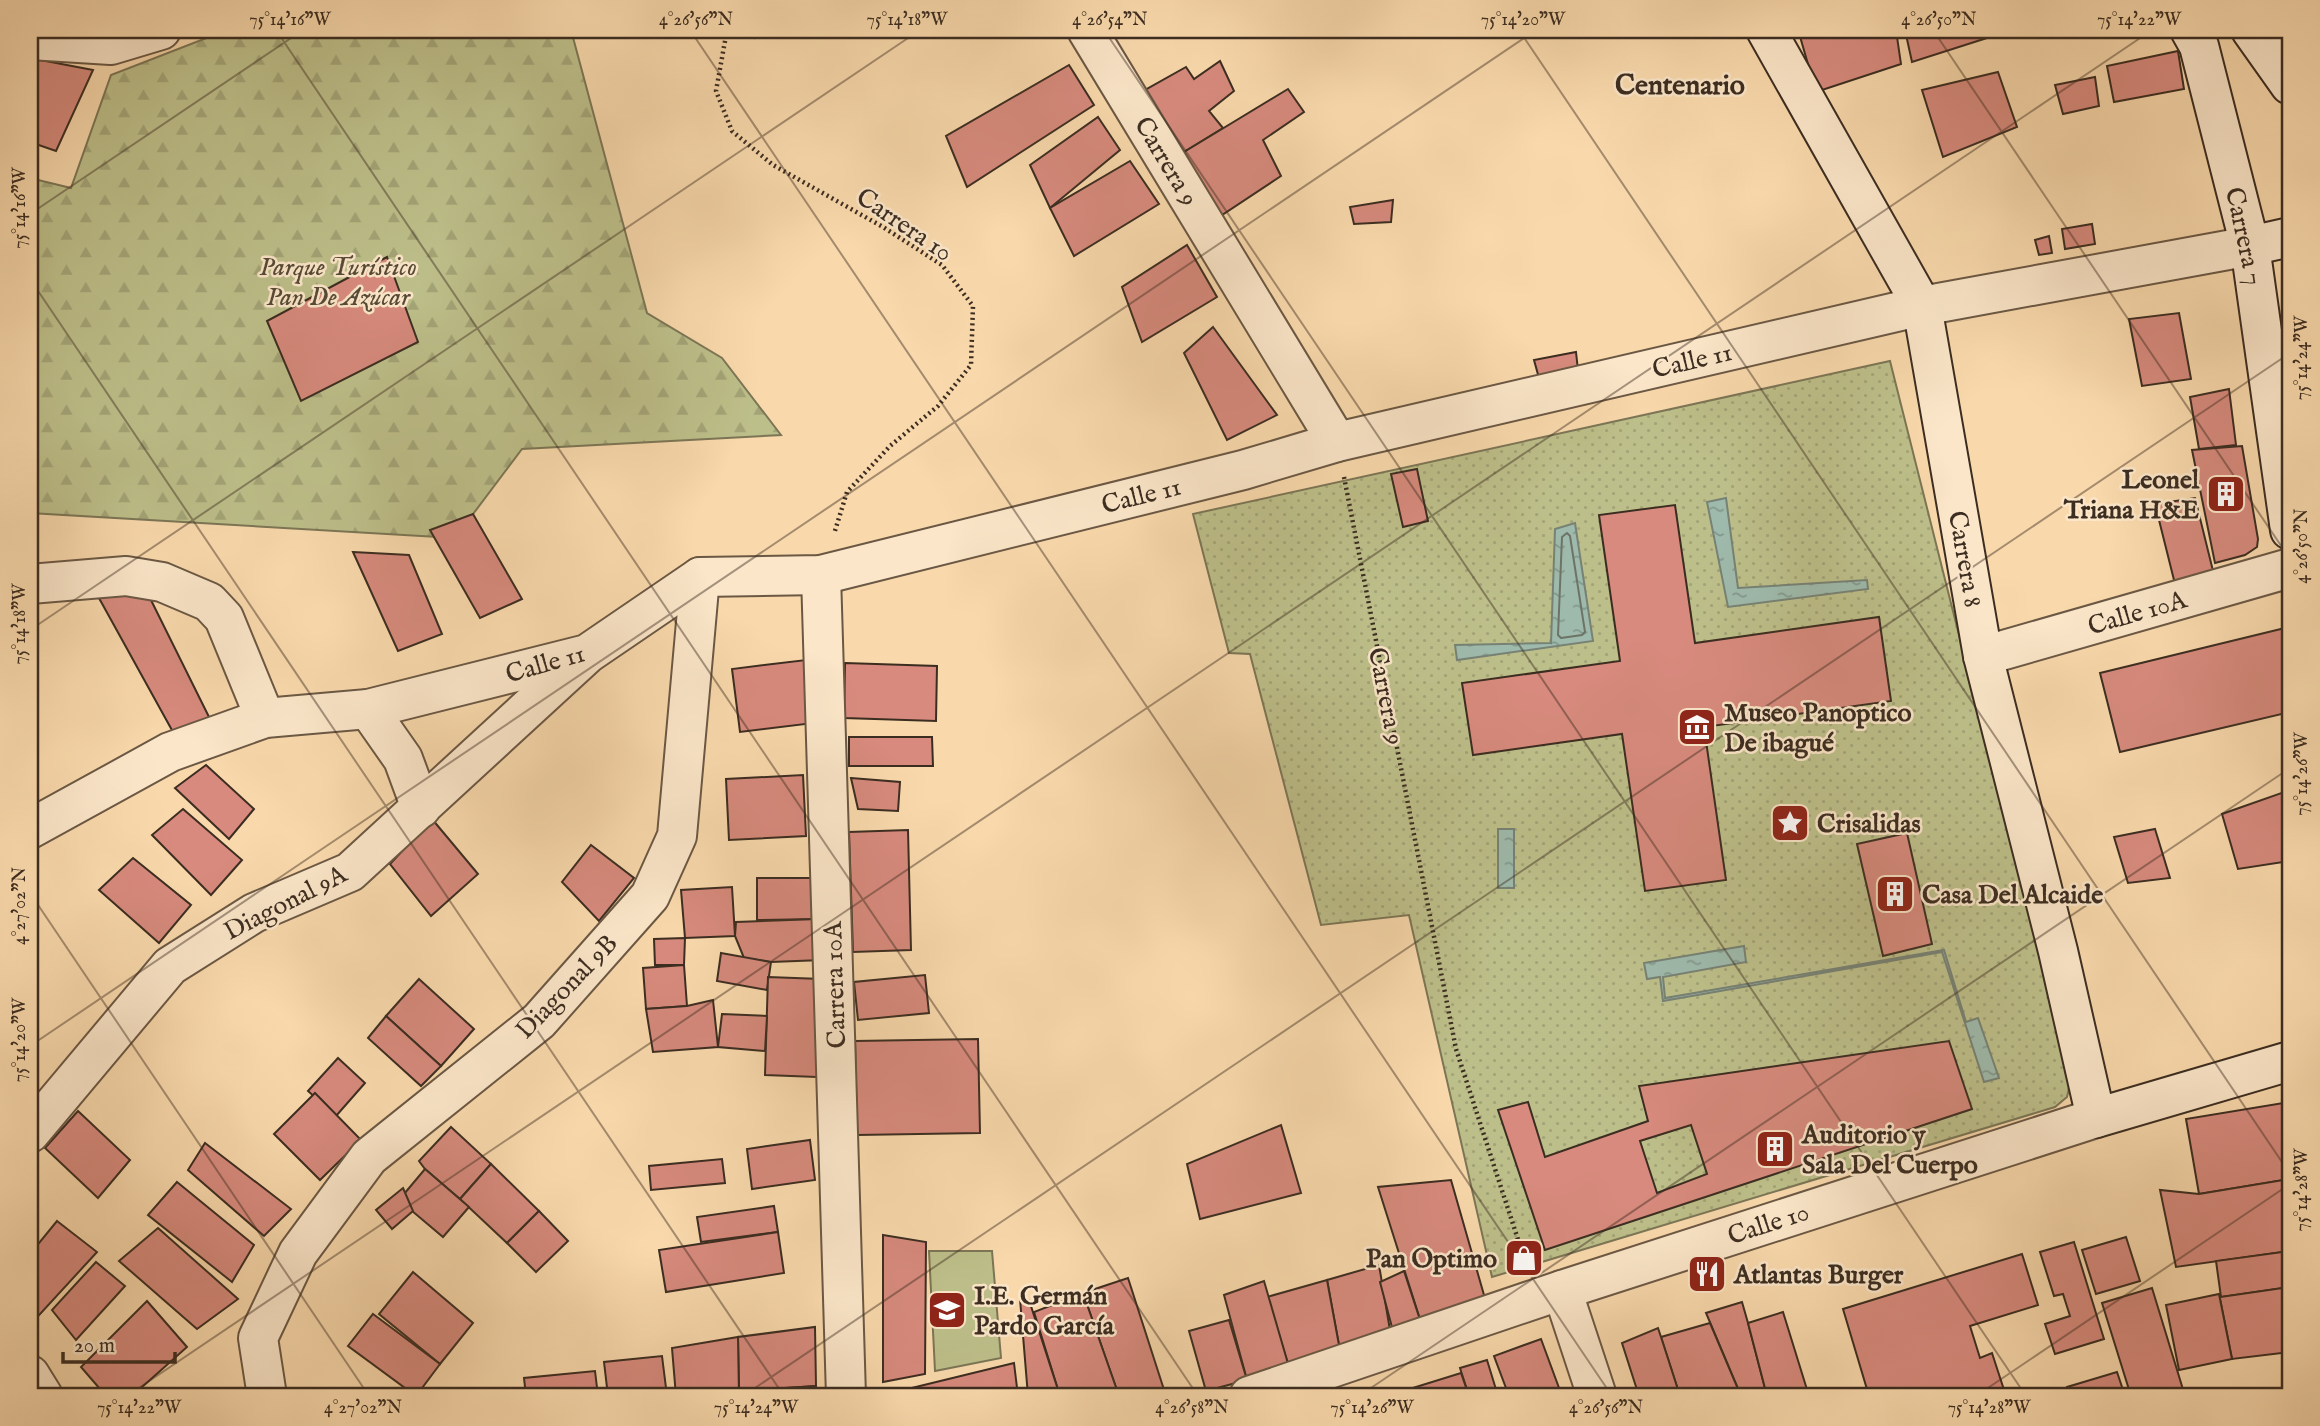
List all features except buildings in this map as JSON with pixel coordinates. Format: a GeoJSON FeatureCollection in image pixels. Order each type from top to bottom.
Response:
{"type":"FeatureCollection","features":[{"type":"Feature","properties":{"kind":"street"},"geometry":{"type":"LineString","coordinates":[[30,40],[110,45],[160,30]]}},
{"type":"Feature","properties":{"kind":"street","name":"Carrera 9"},"geometry":{"type":"LineString","coordinates":[[1087,30],[1338,442]]}},
{"type":"Feature","properties":{"kind":"street","name":"Carrera 8"},"geometry":{"type":"LineString","coordinates":[[1766,30],[1922,306],[1983,656],[2058,951],[2096,1118]]}},
{"type":"Feature","properties":{"kind":"street","name":"Carrera 7"},"geometry":{"type":"LineString","coordinates":[[2190,30],[2199,46],[2250,246],[2290,530]]}},
{"type":"Feature","properties":{"kind":"street"},"geometry":{"type":"LineString","coordinates":[[2250,30],[2290,85]]}},
{"type":"Feature","properties":{"kind":"street","name":"Calle 11"},"geometry":{"type":"LineString","coordinates":[[30,829],[170,752],[265,718],[368,709],[587,654],[700,577],[821,575],[1242,470],[1338,442],[1922,306],[2290,237]]}},
{"type":"Feature","properties":{"kind":"street","name":"Calle 10A"},"geometry":{"type":"LineString","coordinates":[[1983,656],[2290,568]]}},
{"type":"Feature","properties":{"kind":"street","name":"Carrera 10A"},"geometry":{"type":"LineString","coordinates":[[821,575],[846,1396]]}},
{"type":"Feature","properties":{"kind":"street"},"geometry":{"type":"LineString","coordinates":[[30,584],[126,576],[162,582],[209,602],[224,618],[265,718]]}},
{"type":"Feature","properties":{"kind":"street","name":"Diagonal 9B"},"geometry":{"type":"LineString","coordinates":[[267,1396],[258,1338],[298,1253],[369,1157],[539,1021],[650,896],[677,836],[700,577]]}},
{"type":"Feature","properties":{"kind":"street","name":"Diagonal 9A"},"geometry":{"type":"LineString","coordinates":[[30,1133],[170,966],[254,913],[350,872],[587,654]]}},
{"type":"Feature","properties":{"kind":"street"},"geometry":{"type":"LineString","coordinates":[[368,709],[403,759],[421,808]]}},
{"type":"Feature","properties":{"kind":"street","name":"Calle 10"},"geometry":{"type":"LineString","coordinates":[[1249,1396],[1562,1290],[2096,1118],[2290,1061]]}},
{"type":"Feature","properties":{"kind":"street"},"geometry":{"type":"LineString","coordinates":[[1562,1290],[1597,1396]]}},
{"type":"Feature","properties":{"kind":"street"},"geometry":{"type":"LineString","coordinates":[[30,1376],[43,1396]]}},
{"type":"Feature","properties":{"kind":"path","name":"Carrera 10"},"geometry":{"type":"LineString","coordinates":[[727,30],[716,91],[732,131],[773,165],[883,227],[942,265],[973,306],[971,365],[938,406],[890,446],[847,492],[821,575]]}},
{"type":"Feature","properties":{"kind":"path","name":"Carrera 9"},"geometry":{"type":"LineString","coordinates":[[1338,442],[1456,1049],[1524,1258],[1562,1290]]}},
{"type":"Feature","properties":{"kind":"green space","name":"Parque Turístico Pan De Azúcar"},"geometry":{"type":"Polygon","coordinates":[[[227,30],[290,30],[306,34],[307,30],[571,30],[647,313],[722,358],[781,435],[522,449],[455,538],[30,513],[30,178],[71,188],[111,75],[227,30]]]}},
{"type":"Feature","properties":{"kind":"green space"},"geometry":{"type":"Polygon","coordinates":[[[1890,361],[2071,1080],[2067,1097],[2055,1107],[1492,1277],[1409,915],[1321,925],[1250,654],[1229,653],[1193,514],[1890,361]]]}},
{"type":"Feature","properties":{"kind":"green space"},"geometry":{"type":"Polygon","coordinates":[[[929,1251],[992,1251],[1001,1358],[935,1371],[929,1251]]]}},
{"type":"Feature","properties":{"kind":"water"},"geometry":{"type":"Polygon","coordinates":[[[1726,498],[1738,588],[1867,580],[1868,589],[1728,607],[1707,502],[1726,498]]]}},
{"type":"Feature","properties":{"kind":"water"},"geometry":{"type":"Polygon","coordinates":[[[1575,523],[1593,641],[1457,660],[1455,645],[1551,643],[1555,529],[1575,523]]]}},
{"type":"Feature","properties":{"kind":"water"},"geometry":{"type":"Polygon","coordinates":[[[1498,829],[1514,829],[1514,888],[1498,888],[1498,829]]]}},
{"type":"Feature","properties":{"kind":"water"},"geometry":{"type":"Polygon","coordinates":[[[1744,946],[1746,962],[1663,977],[1665,998],[1944,950],[1966,1022],[1978,1018],[1999,1078],[1984,1082],[1942,952],[1663,1001],[1660,977],[1647,979],[1644,963],[1744,946]]]}},
{"type":"Feature","properties":{"kind":"place","name":"Leonel Triana H&E"},"geometry":{"type":"Point","coordinates":[2226,494]}},
{"type":"Feature","properties":{"kind":"place","name":"Museo Panoptico De ibagué"},"geometry":{"type":"Point","coordinates":[1697,727]}},
{"type":"Feature","properties":{"kind":"place","name":"Crisalidas"},"geometry":{"type":"Point","coordinates":[1790,823]}},
{"type":"Feature","properties":{"kind":"place","name":"Casa Del Alcaide"},"geometry":{"type":"Point","coordinates":[1895,894]}},
{"type":"Feature","properties":{"kind":"place","name":"Auditorio y Sala Del Cuerpo"},"geometry":{"type":"Point","coordinates":[1775,1149]}},
{"type":"Feature","properties":{"kind":"place","name":"Pan Optimo"},"geometry":{"type":"Point","coordinates":[1524,1258]}},
{"type":"Feature","properties":{"kind":"place","name":"Atlantas Burger"},"geometry":{"type":"Point","coordinates":[1707,1274]}},
{"type":"Feature","properties":{"kind":"place","name":"I.E. Germán Pardo García"},"geometry":{"type":"Point","coordinates":[947,1310]}},
{"type":"Feature","properties":{"kind":"district","name":"Centenario"},"geometry":{"type":"Point","coordinates":[1680,84]}}]}
